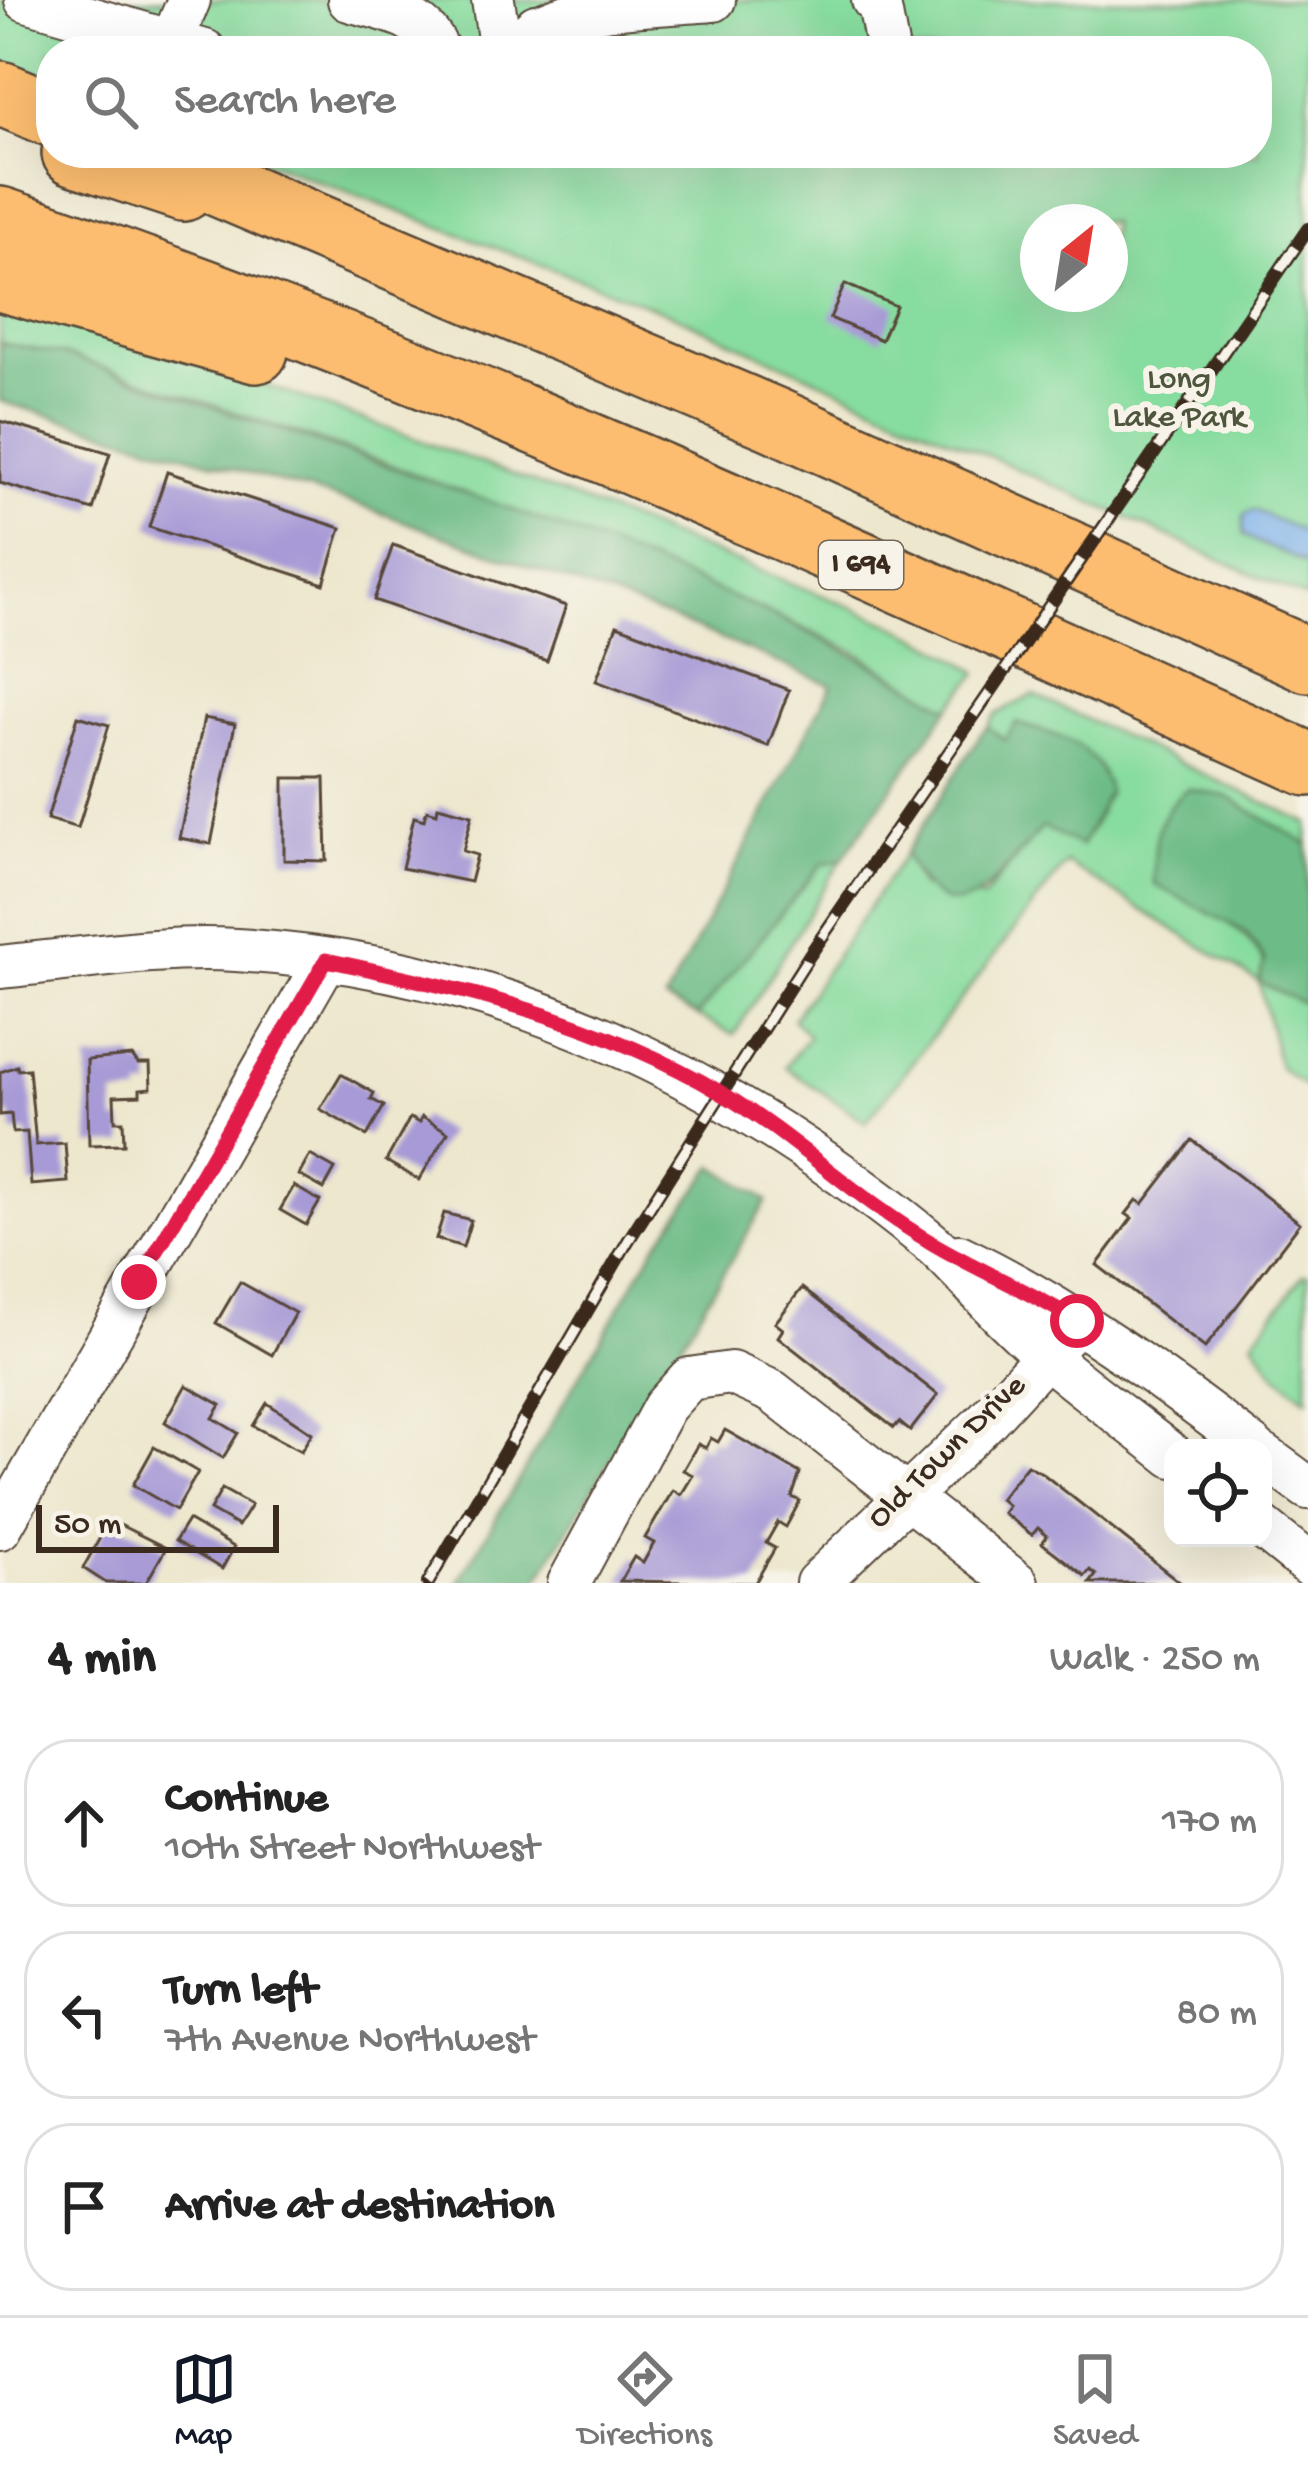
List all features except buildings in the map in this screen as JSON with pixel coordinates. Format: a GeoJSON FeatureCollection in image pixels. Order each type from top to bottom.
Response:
{"type":"FeatureCollection","features":[{"type":"Feature","properties":{"kind":"highway"},"geometry":{"type":"LineString","coordinates":[[0,92],[36,107]]}},
{"type":"Feature","properties":{"kind":"highway"},"geometry":{"type":"LineString","coordinates":[[0,130],[36,141]]}},
{"type":"Feature","properties":{"kind":"highway"},"geometry":{"type":"LineString","coordinates":[[116,168],[522,314]]}},
{"type":"Feature","properties":{"kind":"highway"},"geometry":{"type":"LineString","coordinates":[[179,168],[904,476],[1308,660]]}},
{"type":"Feature","properties":{"kind":"highway","name":"I 694"},"geometry":{"type":"LineString","coordinates":[[0,219],[200,288],[707,496],[1308,764]]}},
{"type":"Feature","properties":{"kind":"highway"},"geometry":{"type":"LineString","coordinates":[[0,279],[294,363],[411,375]]}},
{"type":"Feature","properties":{"kind":"street"},"geometry":{"type":"LineString","coordinates":[[26,0],[151,36]]}},
{"type":"Feature","properties":{"kind":"street"},"geometry":{"type":"LineString","coordinates":[[174,36],[189,0]]}},
{"type":"Feature","properties":{"kind":"street"},"geometry":{"type":"LineString","coordinates":[[349,0],[410,19],[433,36]]}},
{"type":"Feature","properties":{"kind":"street"},"geometry":{"type":"LineString","coordinates":[[493,0],[512,36]]}},
{"type":"Feature","properties":{"kind":"street"},"geometry":{"type":"LineString","coordinates":[[526,36],[556,16],[714,0]]}},
{"type":"Feature","properties":{"kind":"street"},"geometry":{"type":"LineString","coordinates":[[873,0],[884,36]]}},
{"type":"Feature","properties":{"kind":"street"},"geometry":{"type":"LineString","coordinates":[[539,36],[565,28],[576,36]]}},
{"type":"Feature","properties":{"kind":"street"},"geometry":{"type":"LineString","coordinates":[[0,968],[232,950],[326,960],[498,997],[598,1033],[721,1093],[931,1242],[1048,1355],[1164,1449]]}},
{"type":"Feature","properties":{"kind":"street"},"geometry":{"type":"LineString","coordinates":[[0,1528],[326,960]]}},
{"type":"Feature","properties":{"kind":"street"},"geometry":{"type":"LineString","coordinates":[[931,1242],[1017,1283],[1077,1321],[1241,1439]]}},
{"type":"Feature","properties":{"kind":"street","name":"Old Town Drive"},"geometry":{"type":"LineString","coordinates":[[817,1583],[902,1496],[986,1421],[1077,1321]]}},
{"type":"Feature","properties":{"kind":"street"},"geometry":{"type":"LineString","coordinates":[[569,1583],[664,1407],[689,1379],[731,1373],[773,1392],[1017,1583]]}},
{"type":"Feature","properties":{"kind":"street"},"geometry":{"type":"LineString","coordinates":[[1272,1462],[1308,1488]]}},
{"type":"Feature","properties":{"kind":"street"},"geometry":{"type":"LineString","coordinates":[[1272,1535],[1308,1564]]}},
{"type":"Feature","properties":{"kind":"green space","name":"Long Lake Park"},"geometry":{"type":"Polygon","coordinates":[[[0,0],[1308,0],[1308,599],[669,313],[284,168],[1272,168],[1272,36],[36,36],[36,75],[0,62],[0,0]]]}},
{"type":"Feature","properties":{"kind":"green space"},"geometry":{"type":"Polygon","coordinates":[[[0,297],[273,388],[543,486],[855,608],[978,673],[949,708],[856,652],[765,611],[389,464],[66,355],[0,343],[0,297]]]}},
{"type":"Feature","properties":{"kind":"green space"},"geometry":{"type":"Polygon","coordinates":[[[0,343],[66,355],[628,553],[738,599],[949,708],[842,859],[822,864],[697,1016],[665,1000],[832,685],[673,619],[359,505],[0,401],[0,343]]]}},
{"type":"Feature","properties":{"kind":"green space"},"geometry":{"type":"Polygon","coordinates":[[[1034,695],[1308,823],[1308,845],[1226,796],[1187,789],[1162,819],[1154,884],[1241,933],[1265,964],[1272,984],[1306,1005],[1302,1017],[1308,1089],[1279,1067],[1259,982],[1066,863],[866,1122],[785,1067],[809,1036],[793,1019],[905,854],[921,887],[983,898],[1043,826],[1081,846],[1100,813],[988,727],[995,715],[1034,695]]]}},
{"type":"Feature","properties":{"kind":"green space"},"geometry":{"type":"Polygon","coordinates":[[[1016,723],[1087,752],[1104,776],[1108,793],[1081,846],[1043,827],[975,897],[958,903],[941,899],[923,884],[905,854],[981,734],[988,727],[1005,740],[1016,723]]]}},
{"type":"Feature","properties":{"kind":"green space"},"geometry":{"type":"Polygon","coordinates":[[[1187,789],[1226,796],[1308,845],[1306,1005],[1259,982],[1265,960],[1245,932],[1154,884],[1158,831],[1168,809],[1187,789]]]}},
{"type":"Feature","properties":{"kind":"green space"},"geometry":{"type":"Polygon","coordinates":[[[842,859],[734,1035],[697,1016],[822,864],[842,859]]]}},
{"type":"Feature","properties":{"kind":"green space"},"geometry":{"type":"Polygon","coordinates":[[[714,1166],[767,1201],[536,1583],[458,1583],[655,1247],[714,1166]]]}},
{"type":"Feature","properties":{"kind":"green space"},"geometry":{"type":"Polygon","coordinates":[[[1304,1274],[1308,1275],[1307,1399],[1276,1374],[1253,1341],[1304,1274]]]}},
{"type":"Feature","properties":{"kind":"water"},"geometry":{"type":"Polygon","coordinates":[[[1254,510],[1308,534],[1308,566],[1243,534],[1244,515],[1254,510]]]}},
{"type":"Feature","properties":{"kind":"railway"},"geometry":{"type":"LineString","coordinates":[[428,1583],[628,1241],[809,956],[1308,229]]}},
{"type":"Feature","properties":{"kind":"route"},"geometry":{"type":"LineString","coordinates":[[139,1282],[326,960],[498,997],[598,1033],[665,1065],[721,1093],[805,1148],[931,1242],[1017,1283],[1077,1321]]}}]}
